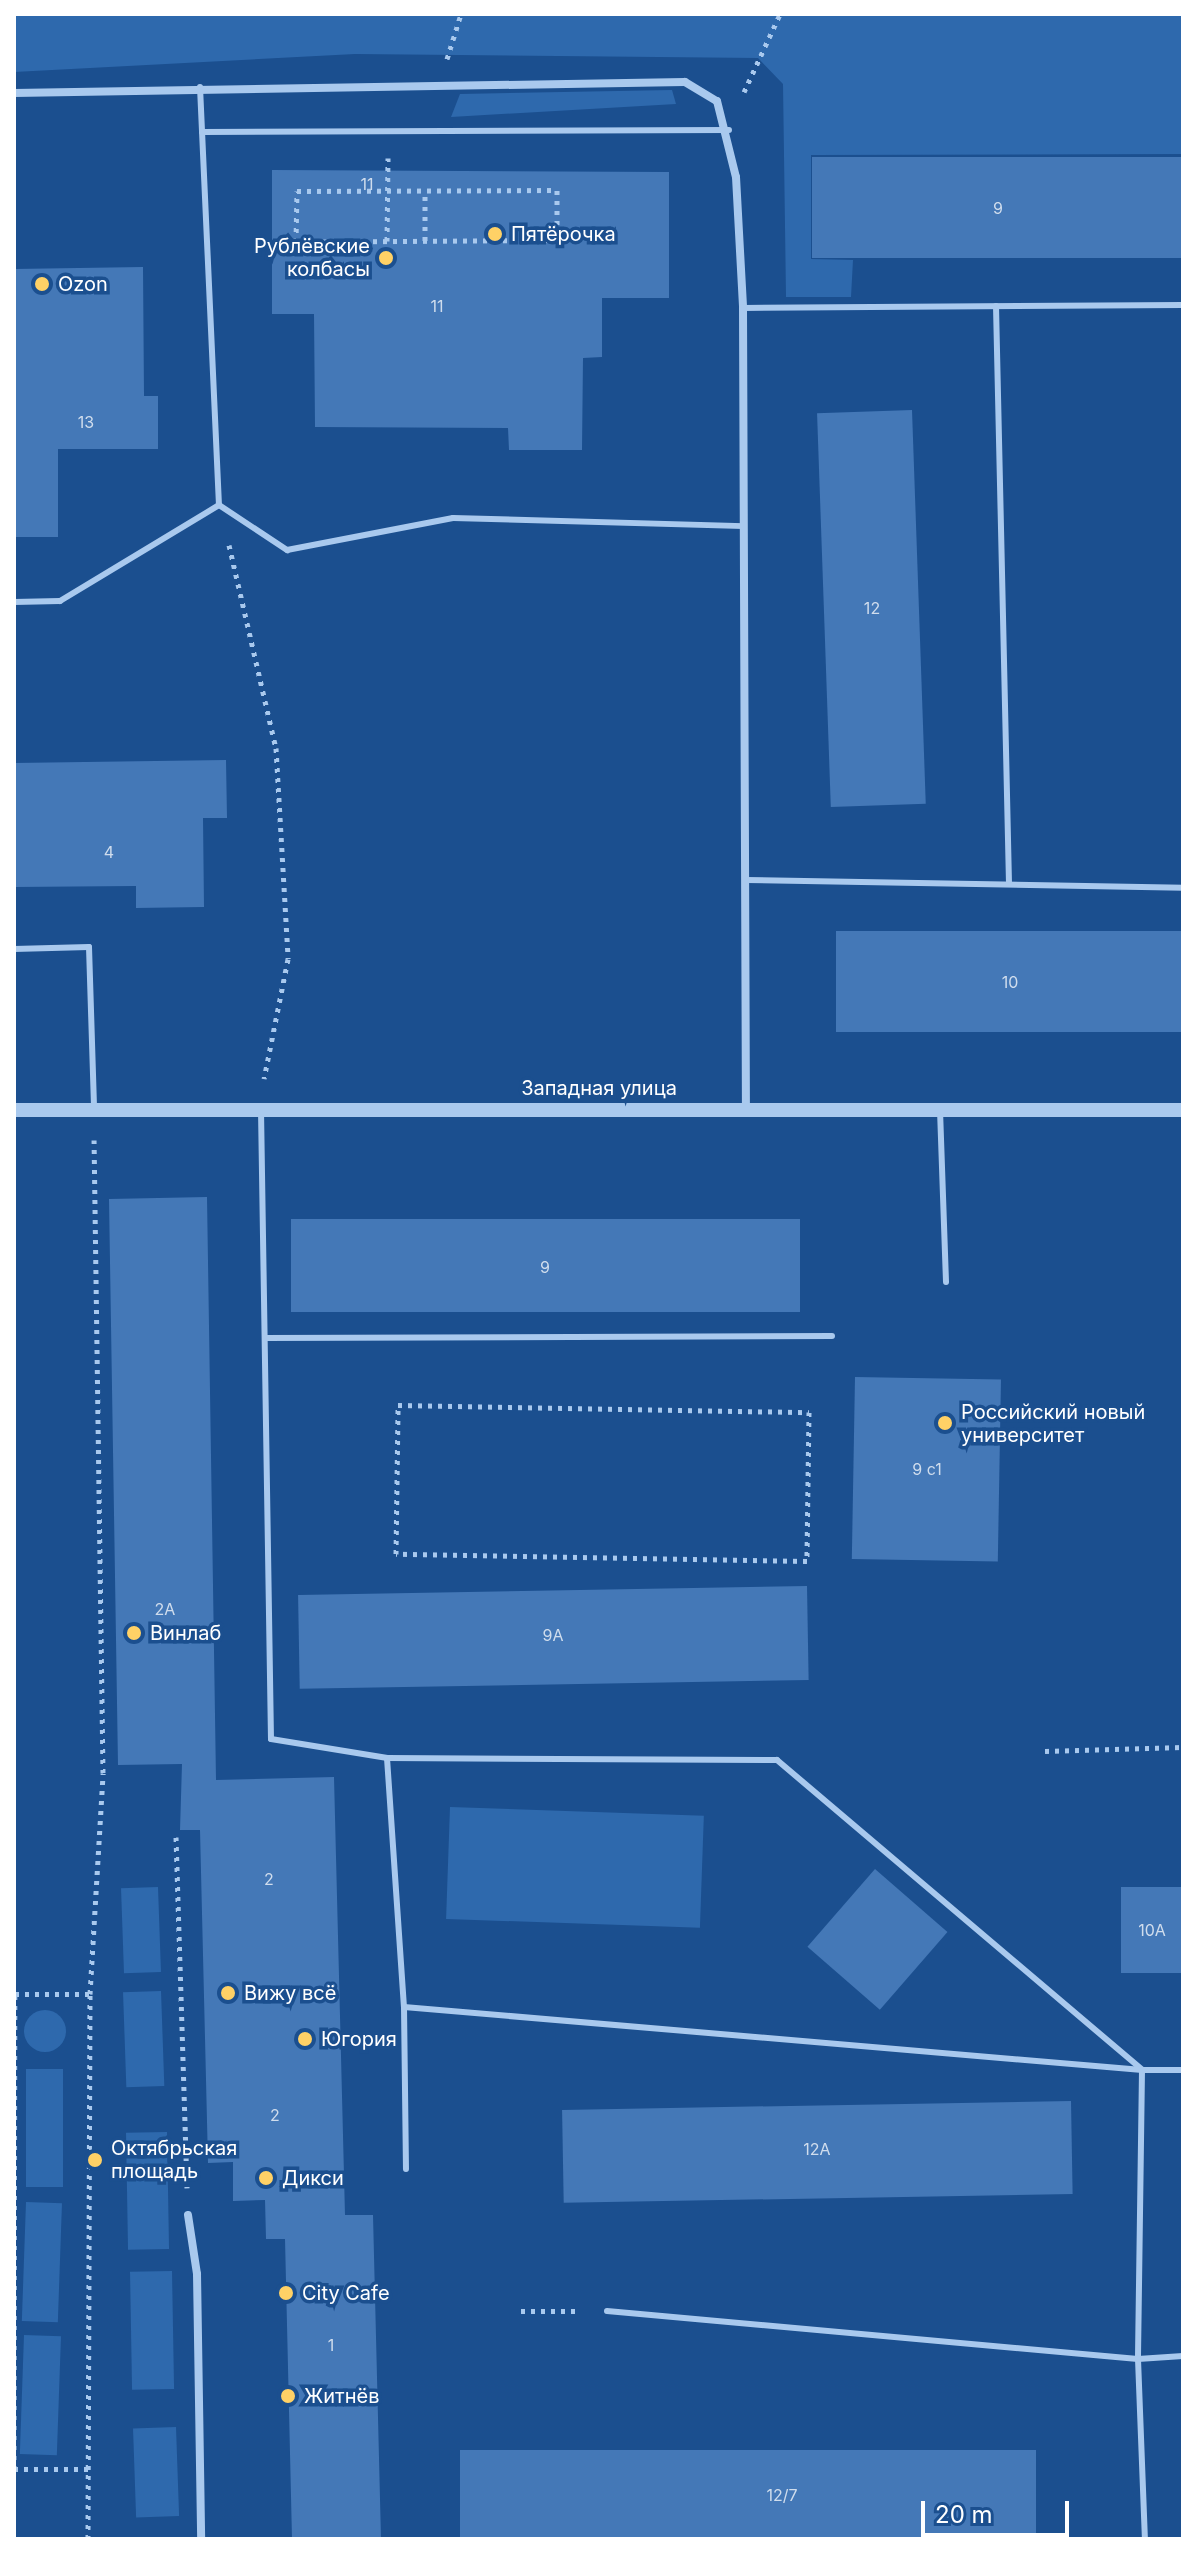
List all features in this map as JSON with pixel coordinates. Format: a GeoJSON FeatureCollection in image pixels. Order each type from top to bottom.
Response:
{"type":"FeatureCollection","features":[{"type":"Feature","properties":{"kind":"street"},"geometry":{"type":"LineString","coordinates":[[14,93],[200,87],[685,82],[717,101],[729,130],[743,308],[746,1109]]}},
{"type":"Feature","properties":{"kind":"street","name":"Западная улица"},"geometry":{"type":"LineString","coordinates":[[14,1110],[261,1106],[1183,1110]]}},
{"type":"Feature","properties":{"kind":"street"},"geometry":{"type":"LineString","coordinates":[[188,2215],[197,2274],[201,2539]]}},
{"type":"Feature","properties":{"kind":"lane"},"geometry":{"type":"LineString","coordinates":[[200,87],[219,505]]}},
{"type":"Feature","properties":{"kind":"lane"},"geometry":{"type":"LineString","coordinates":[[202,132],[729,130]]}},
{"type":"Feature","properties":{"kind":"lane"},"geometry":{"type":"LineString","coordinates":[[743,308],[1183,305]]}},
{"type":"Feature","properties":{"kind":"lane"},"geometry":{"type":"LineString","coordinates":[[996,306],[1009,882]]}},
{"type":"Feature","properties":{"kind":"lane"},"geometry":{"type":"LineString","coordinates":[[219,505],[287,550],[453,518],[744,526]]}},
{"type":"Feature","properties":{"kind":"lane"},"geometry":{"type":"LineString","coordinates":[[14,602],[60,601],[219,505]]}},
{"type":"Feature","properties":{"kind":"lane"},"geometry":{"type":"LineString","coordinates":[[746,880],[1009,882],[1183,888]]}},
{"type":"Feature","properties":{"kind":"lane"},"geometry":{"type":"LineString","coordinates":[[14,949],[89,947],[94,1109]]}},
{"type":"Feature","properties":{"kind":"lane"},"geometry":{"type":"LineString","coordinates":[[261,1106],[271,1739],[387,1758],[777,1760],[1142,2070]]}},
{"type":"Feature","properties":{"kind":"lane"},"geometry":{"type":"LineString","coordinates":[[940,1110],[946,1282]]}},
{"type":"Feature","properties":{"kind":"lane"},"geometry":{"type":"LineString","coordinates":[[265,1338],[832,1336]]}},
{"type":"Feature","properties":{"kind":"lane"},"geometry":{"type":"LineString","coordinates":[[387,1758],[404,2007],[406,2169]]}},
{"type":"Feature","properties":{"kind":"lane"},"geometry":{"type":"LineString","coordinates":[[404,2007],[1142,2070],[1183,2070]]}},
{"type":"Feature","properties":{"kind":"lane"},"geometry":{"type":"LineString","coordinates":[[1142,2070],[1138,2359],[1145,2539]]}},
{"type":"Feature","properties":{"kind":"lane"},"geometry":{"type":"LineString","coordinates":[[607,2311],[1138,2359],[1183,2356]]}},
{"type":"Feature","properties":{"kind":"path"},"geometry":{"type":"LineString","coordinates":[[729,130],[780,14]]}},
{"type":"Feature","properties":{"kind":"path"},"geometry":{"type":"LineString","coordinates":[[557,190],[557,240],[296,242],[297,191],[387,191],[557,190]]}},
{"type":"Feature","properties":{"kind":"path"},"geometry":{"type":"LineString","coordinates":[[387,191],[387,241]]}},
{"type":"Feature","properties":{"kind":"path"},"geometry":{"type":"LineString","coordinates":[[425,191],[425,241]]}},
{"type":"Feature","properties":{"kind":"path"},"geometry":{"type":"LineString","coordinates":[[219,505],[276,748],[288,959],[264,1073]]}},
{"type":"Feature","properties":{"kind":"path"},"geometry":{"type":"LineString","coordinates":[[88,2539],[90,1994],[103,1773],[94,1109]]}},
{"type":"Feature","properties":{"kind":"path"},"geometry":{"type":"LineString","coordinates":[[398,1405],[809,1412],[807,1561],[396,1554],[398,1405]]}},
{"type":"Feature","properties":{"kind":"path"},"geometry":{"type":"LineString","coordinates":[[1045,1751],[1183,1747]]}},
{"type":"Feature","properties":{"kind":"path"},"geometry":{"type":"LineString","coordinates":[[176,1837],[188,2215]]}},
{"type":"Feature","properties":{"kind":"path"},"geometry":{"type":"LineString","coordinates":[[89,2469],[14,2469],[14,1994],[90,1994]]}},
{"type":"Feature","properties":{"kind":"path"},"geometry":{"type":"LineString","coordinates":[[521,2311],[607,2311]]}},
{"type":"Feature","properties":{"kind":"shaded area"},"geometry":{"type":"Polygon","coordinates":[[[14,14],[1183,14],[1183,154],[811,155],[811,259],[853,260],[851,297],[786,297],[783,84],[758,58],[355,54],[14,72],[14,14]]]}},
{"type":"Feature","properties":{"kind":"shaded area"},"geometry":{"type":"Polygon","coordinates":[[[672,90],[676,104],[451,117],[460,94],[672,90]]]}},
{"type":"Feature","properties":{"kind":"shaded area"},"geometry":{"type":"Polygon","coordinates":[[[450,1807],[704,1816],[700,1928],[446,1919],[450,1807]]]}},
{"type":"Feature","properties":{"kind":"shaded area"},"geometry":{"type":"Polygon","coordinates":[[[158,1887],[161,1972],[124,1973],[121,1888],[158,1887]]]}},
{"type":"Feature","properties":{"kind":"shaded area"},"geometry":{"type":"Polygon","coordinates":[[[161,1991],[164,2086],[126,2087],[123,1992],[161,1991]]]}},
{"type":"Feature","properties":{"kind":"shaded area"},"geometry":{"type":"Polygon","coordinates":[[[45,2010],[60,2016],[66,2031],[60,2046],[45,2052],[30,2046],[24,2031],[30,2016],[45,2010]]]}},
{"type":"Feature","properties":{"kind":"shaded area"},"geometry":{"type":"Polygon","coordinates":[[[26,2069],[63,2069],[63,2187],[26,2187],[26,2069]]]}},
{"type":"Feature","properties":{"kind":"shaded area"},"geometry":{"type":"Polygon","coordinates":[[[167,2132],[169,2249],[128,2250],[126,2133],[167,2132]]]}},
{"type":"Feature","properties":{"kind":"shaded area"},"geometry":{"type":"Polygon","coordinates":[[[26,2202],[62,2203],[58,2322],[22,2321],[26,2202]]]}},
{"type":"Feature","properties":{"kind":"shaded area"},"geometry":{"type":"Polygon","coordinates":[[[172,2271],[174,2389],[132,2390],[130,2272],[172,2271]]]}},
{"type":"Feature","properties":{"kind":"shaded area"},"geometry":{"type":"Polygon","coordinates":[[[24,2335],[61,2336],[57,2455],[20,2454],[24,2335]]]}},
{"type":"Feature","properties":{"kind":"shaded area"},"geometry":{"type":"Polygon","coordinates":[[[176,2427],[179,2516],[136,2517],[133,2429],[176,2427]]]}},
{"type":"Feature","properties":{"kind":"building"},"geometry":{"type":"Polygon","coordinates":[[[812,157],[1183,157],[1183,258],[812,258],[812,157]]]}},
{"type":"Feature","properties":{"kind":"building"},"geometry":{"type":"Polygon","coordinates":[[[272,170],[669,172],[669,298],[602,298],[602,357],[583,358],[582,450],[509,450],[508,428],[315,427],[314,314],[272,314],[272,170]]]}},
{"type":"Feature","properties":{"kind":"building"},"geometry":{"type":"Polygon","coordinates":[[[143,267],[144,396],[158,396],[158,449],[58,449],[58,537],[14,537],[14,269],[143,267]]]}},
{"type":"Feature","properties":{"kind":"building"},"geometry":{"type":"Polygon","coordinates":[[[912,410],[926,804],[831,807],[817,413],[912,410]]]}},
{"type":"Feature","properties":{"kind":"building"},"geometry":{"type":"Polygon","coordinates":[[[226,760],[227,818],[203,818],[204,907],[136,908],[136,886],[14,887],[14,763],[226,760]]]}},
{"type":"Feature","properties":{"kind":"building"},"geometry":{"type":"Polygon","coordinates":[[[836,931],[1183,931],[1183,1032],[836,1032],[836,931]]]}},
{"type":"Feature","properties":{"kind":"building"},"geometry":{"type":"Polygon","coordinates":[[[207,1197],[216,1780],[334,1777],[345,2215],[373,2215],[381,2539],[292,2539],[285,2239],[266,2239],[265,2200],[233,2201],[233,2162],[208,2163],[200,1830],[180,1830],[182,1764],[118,1765],[109,1199],[207,1197]]]}},
{"type":"Feature","properties":{"kind":"building"},"geometry":{"type":"Polygon","coordinates":[[[291,1219],[800,1219],[800,1312],[291,1312],[291,1219]]]}},
{"type":"Feature","properties":{"kind":"building"},"geometry":{"type":"Polygon","coordinates":[[[855,1377],[1001,1380],[998,1562],[852,1559],[855,1377]]]}},
{"type":"Feature","properties":{"kind":"building"},"geometry":{"type":"Polygon","coordinates":[[[807,1586],[809,1680],[300,1689],[298,1595],[807,1586]]]}},
{"type":"Feature","properties":{"kind":"building"},"geometry":{"type":"Polygon","coordinates":[[[875,1869],[947,1932],[880,2010],[807,1947],[875,1869]]]}},
{"type":"Feature","properties":{"kind":"building"},"geometry":{"type":"Polygon","coordinates":[[[1121,1887],[1183,1887],[1183,1973],[1121,1973],[1121,1887]]]}},
{"type":"Feature","properties":{"kind":"building"},"geometry":{"type":"Polygon","coordinates":[[[1071,2101],[1073,2194],[564,2203],[562,2110],[1071,2101]]]}},
{"type":"Feature","properties":{"kind":"building"},"geometry":{"type":"Polygon","coordinates":[[[460,2450],[1036,2450],[1036,2539],[460,2539],[460,2450]]]}},
{"type":"Feature","properties":{"kind":"place","name":"Пятёрочка"},"geometry":{"type":"Point","coordinates":[495,234]}},
{"type":"Feature","properties":{"kind":"place","name":"Рублёвские колбасы"},"geometry":{"type":"Point","coordinates":[386,258]}},
{"type":"Feature","properties":{"kind":"place","name":"Ozon"},"geometry":{"type":"Point","coordinates":[42,284]}},
{"type":"Feature","properties":{"kind":"place","name":"Российский новый университет"},"geometry":{"type":"Point","coordinates":[945,1423]}},
{"type":"Feature","properties":{"kind":"place","name":"Винлаб"},"geometry":{"type":"Point","coordinates":[134,1633]}},
{"type":"Feature","properties":{"kind":"place","name":"Вижу всё"},"geometry":{"type":"Point","coordinates":[228,1993]}},
{"type":"Feature","properties":{"kind":"place","name":"Югория"},"geometry":{"type":"Point","coordinates":[305,2039]}},
{"type":"Feature","properties":{"kind":"place","name":"Октябрьская площадь"},"geometry":{"type":"Point","coordinates":[95,2160]}},
{"type":"Feature","properties":{"kind":"place","name":"Дикси"},"geometry":{"type":"Point","coordinates":[266,2178]}},
{"type":"Feature","properties":{"kind":"place","name":"City Cafe"},"geometry":{"type":"Point","coordinates":[286,2293]}},
{"type":"Feature","properties":{"kind":"place","name":"Житнёв"},"geometry":{"type":"Point","coordinates":[288,2396]}}]}
